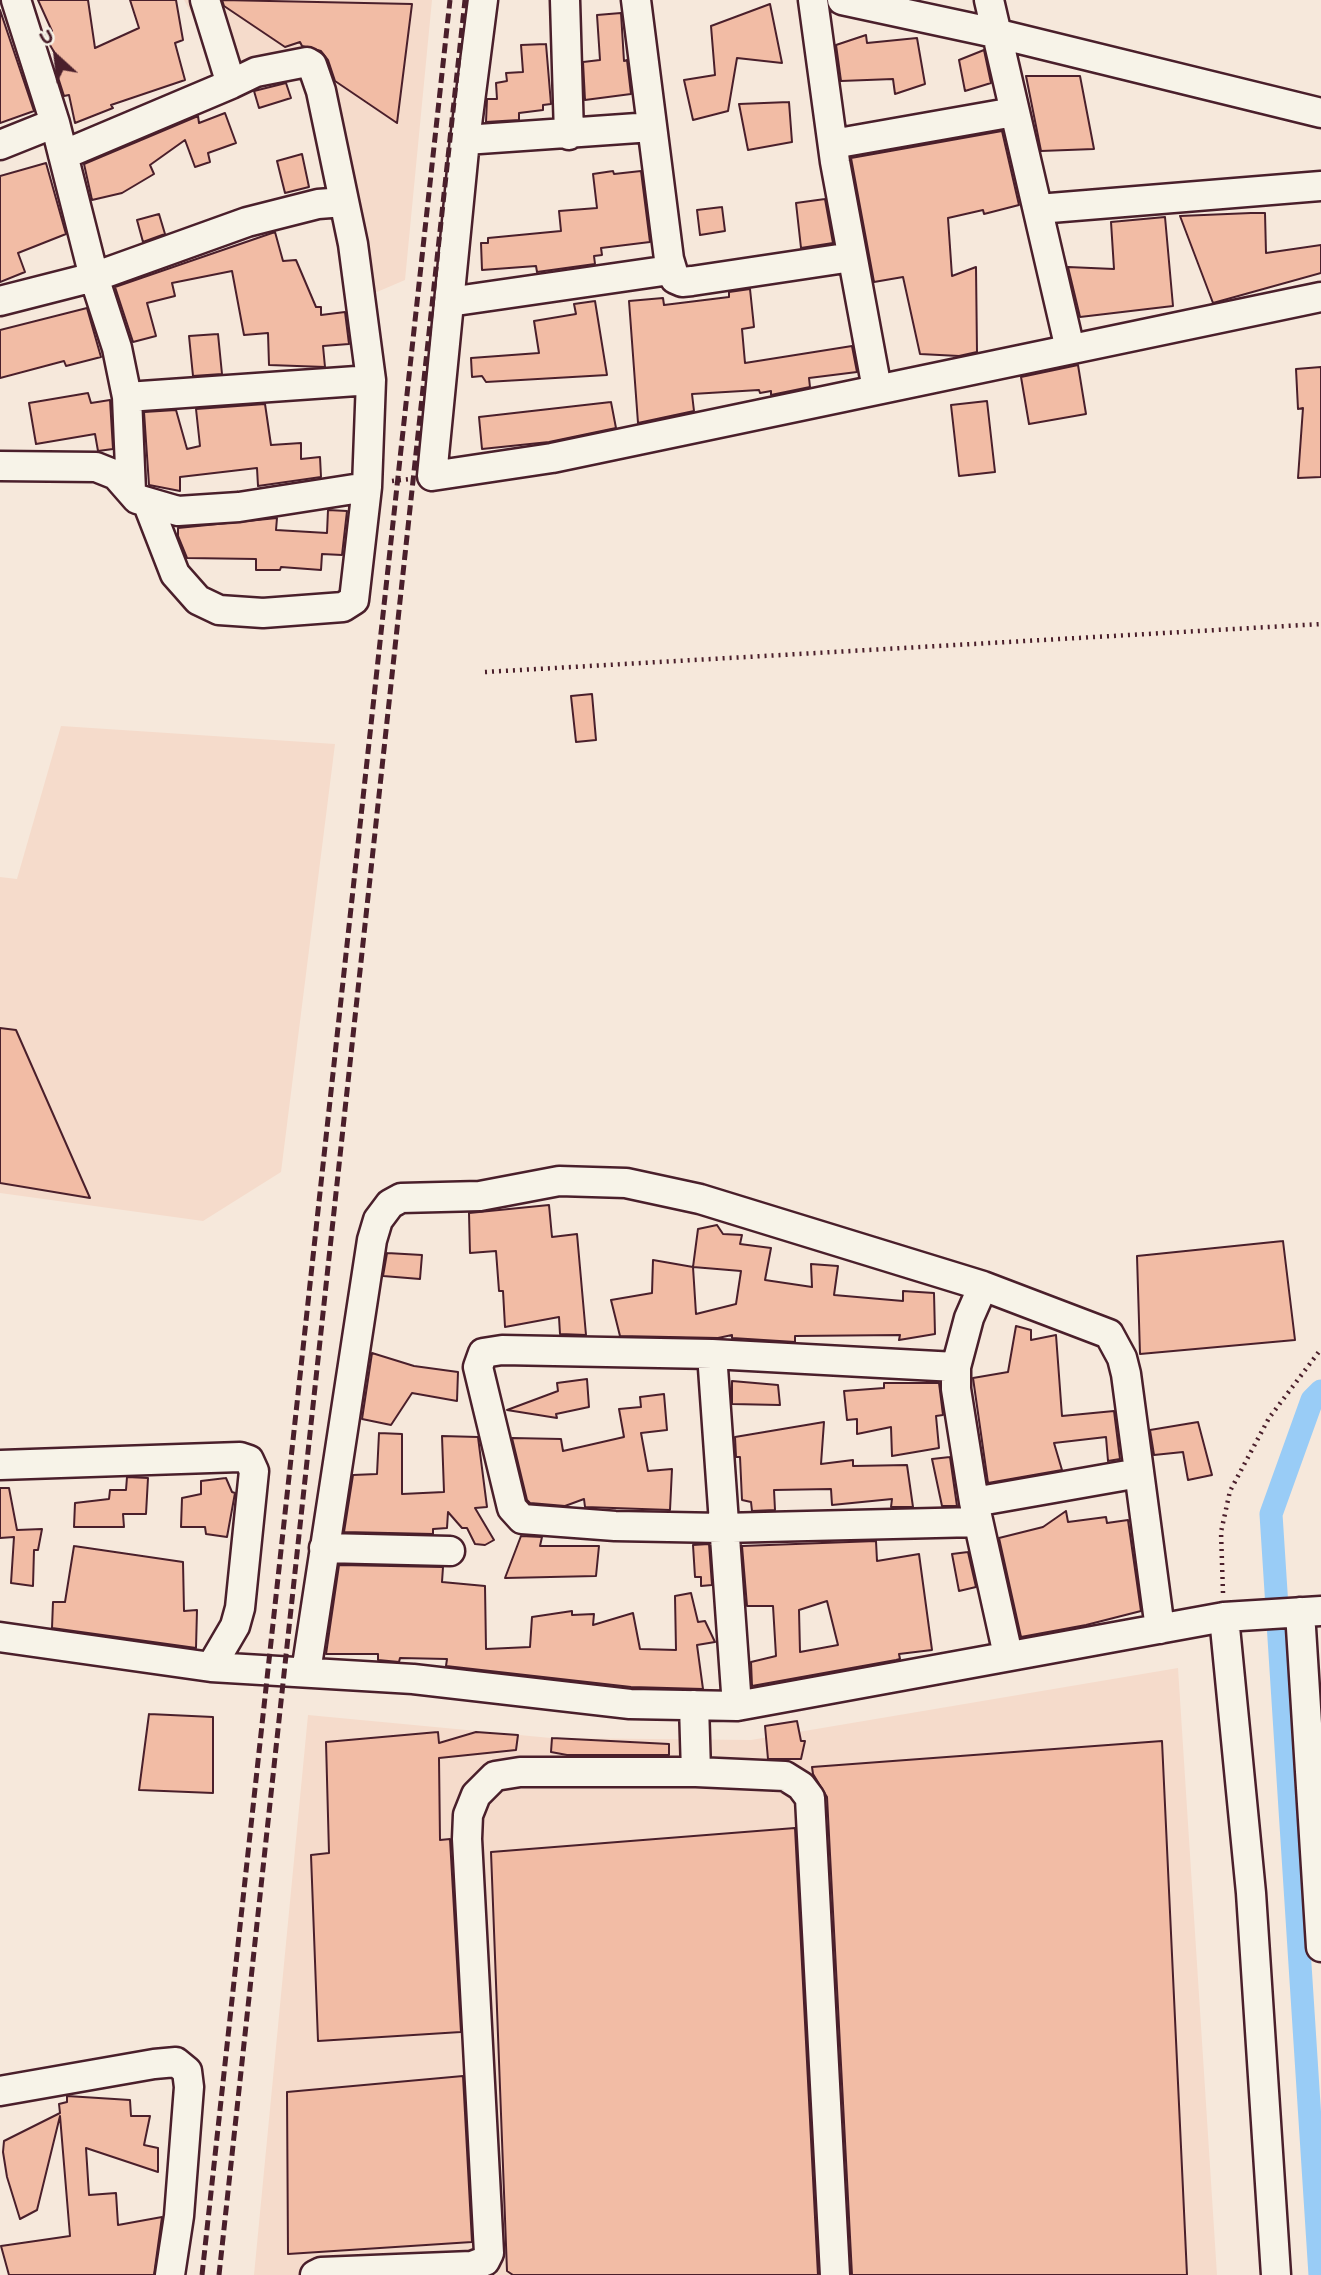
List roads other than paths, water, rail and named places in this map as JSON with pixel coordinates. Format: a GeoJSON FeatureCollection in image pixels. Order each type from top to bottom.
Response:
{"type":"FeatureCollection","features":[{"type":"Feature","properties":{"kind":"street"},"geometry":{"type":"LineString","coordinates":[[16,0],[55,123],[63,155],[94,277],[117,348],[127,397],[139,496],[175,574],[198,600],[219,610],[263,613],[343,607],[354,600],[367,487],[371,380],[360,285],[321,91],[312,65],[300,62],[256,72],[63,155]]}},
{"type":"Feature","properties":{"kind":"street"},"geometry":{"type":"LineString","coordinates":[[205,0],[232,84]]}},
{"type":"Feature","properties":{"kind":"street"},"geometry":{"type":"LineString","coordinates":[[483,0],[465,140],[432,476],[552,458],[1321,297]]}},
{"type":"Feature","properties":{"kind":"street"},"geometry":{"type":"LineString","coordinates":[[565,0],[569,135]]}},
{"type":"Feature","properties":{"kind":"street"},"geometry":{"type":"LineString","coordinates":[[636,0],[670,270],[682,282],[852,257]]}},
{"type":"Feature","properties":{"kind":"street"},"geometry":{"type":"LineString","coordinates":[[813,0],[833,144],[877,389]]}},
{"type":"Feature","properties":{"kind":"street"},"geometry":{"type":"LineString","coordinates":[[842,0],[995,33],[1321,113]]}},
{"type":"Feature","properties":{"kind":"street"},"geometry":{"type":"LineString","coordinates":[[989,0],[1070,348]]}},
{"type":"Feature","properties":{"kind":"street"},"geometry":{"type":"LineString","coordinates":[[833,144],[1014,112]]}},
{"type":"Feature","properties":{"kind":"street"},"geometry":{"type":"LineString","coordinates":[[0,145],[55,123]]}},
{"type":"Feature","properties":{"kind":"street"},"geometry":{"type":"LineString","coordinates":[[465,140],[569,135],[652,127]]}},
{"type":"Feature","properties":{"kind":"street"},"geometry":{"type":"LineString","coordinates":[[1038,209],[1321,186]]}},
{"type":"Feature","properties":{"kind":"street"},"geometry":{"type":"LineString","coordinates":[[0,301],[94,277],[247,222],[318,205],[344,202]]}},
{"type":"Feature","properties":{"kind":"street"},"geometry":{"type":"LineString","coordinates":[[449,302],[670,270]]}},
{"type":"Feature","properties":{"kind":"street"},"geometry":{"type":"LineString","coordinates":[[127,397],[371,380]]}},
{"type":"Feature","properties":{"kind":"street"},"geometry":{"type":"LineString","coordinates":[[0,466],[96,467],[116,475],[139,496],[178,512],[239,507],[367,487]]}},
{"type":"Feature","properties":{"kind":"street"},"geometry":{"type":"LineString","coordinates":[[306,1672],[372,1240],[383,1211],[401,1198],[480,1196],[559,1181],[626,1183],[700,1199],[983,1286],[1109,1334],[1122,1358],[1126,1374],[1160,1629]]}},
{"type":"Feature","properties":{"kind":"street"},"geometry":{"type":"LineString","coordinates":[[983,1286],[969,1318],[956,1367],[958,1414],[976,1512],[1008,1655]]}},
{"type":"Feature","properties":{"kind":"street"},"geometry":{"type":"LineString","coordinates":[[956,1367],[712,1354],[491,1350],[483,1353],[478,1367],[512,1508],[522,1519],[615,1526],[722,1528],[976,1512],[1139,1473]]}},
{"type":"Feature","properties":{"kind":"street"},"geometry":{"type":"LineString","coordinates":[[712,1354],[722,1528],[737,1706]]}},
{"type":"Feature","properties":{"kind":"street"},"geometry":{"type":"LineString","coordinates":[[0,1465],[240,1457],[249,1460],[254,1471],[240,1608],[235,1626],[211,1667]]}},
{"type":"Feature","properties":{"kind":"street"},"geometry":{"type":"LineString","coordinates":[[324,1548],[450,1551]]}},
{"type":"Feature","properties":{"kind":"street"},"geometry":{"type":"LineString","coordinates":[[0,1637],[211,1667],[413,1679],[603,1701],[737,1706],[1230,1617],[1304,1612],[1321,1947]]}},
{"type":"Feature","properties":{"kind":"street"},"geometry":{"type":"LineString","coordinates":[[1230,1617],[1276,2275]]}},
{"type":"Feature","properties":{"kind":"street"},"geometry":{"type":"LineString","coordinates":[[694,1705],[696,1772]]}},
{"type":"Feature","properties":{"kind":"street"},"geometry":{"type":"LineString","coordinates":[[315,2275],[321,2272],[472,2266],[485,2261],[489,2253],[467,1839],[468,1815],[476,1795],[495,1776],[520,1772],[696,1772],[785,1776],[794,1779],[810,1798],[835,2275]]}},
{"type":"Feature","properties":{"kind":"street"},"geometry":{"type":"LineString","coordinates":[[0,2091],[154,2064],[176,2062],[187,2071],[190,2087],[179,2216],[170,2275]]}},
{"type":"Feature","properties":{"kind":"waterway"},"geometry":{"type":"LineString","coordinates":[[1320,2275],[1271,1514],[1312,1400],[1321,1391]]}},
{"type":"Feature","properties":{"kind":"railway"},"geometry":{"type":"LineString","coordinates":[[202,2275],[450,0]]}},
{"type":"Feature","properties":{"kind":"railway"},"geometry":{"type":"LineString","coordinates":[[219,2275],[465,0]]}}]}
